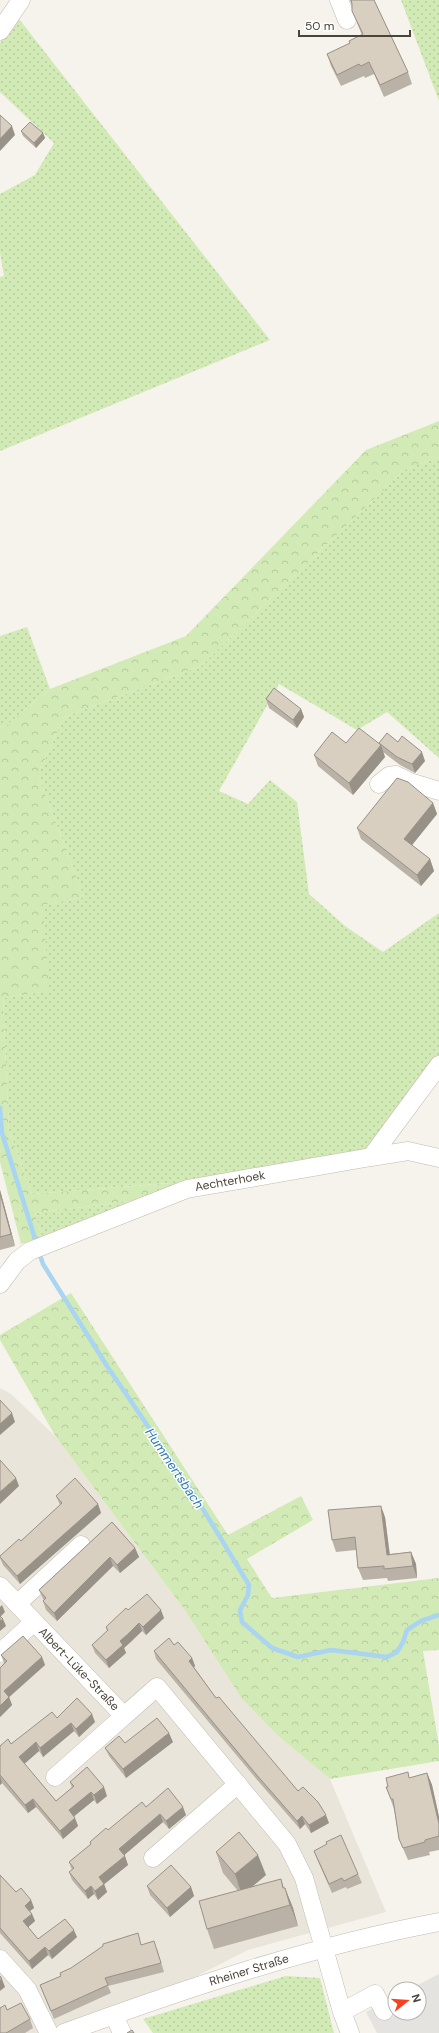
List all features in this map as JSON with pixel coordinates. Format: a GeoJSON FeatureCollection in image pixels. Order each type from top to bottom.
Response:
{"type":"FeatureCollection","features":[{"type":"Feature","properties":{"kind":"street"},"geometry":{"type":"LineString","coordinates":[[0,31],[22,0]]}},
{"type":"Feature","properties":{"kind":"street"},"geometry":{"type":"LineString","coordinates":[[339,0],[347,20]]}},
{"type":"Feature","properties":{"kind":"street"},"geometry":{"type":"LineString","coordinates":[[379,784],[389,776],[396,774],[410,782],[439,791]]}},
{"type":"Feature","properties":{"kind":"street"},"geometry":{"type":"LineString","coordinates":[[372,1157],[439,1065]]}},
{"type":"Feature","properties":{"kind":"street","name":"Aechterhoek"},"geometry":{"type":"LineString","coordinates":[[0,1284],[17,1261],[38,1247],[187,1189],[408,1151],[439,1158]]}},
{"type":"Feature","properties":{"kind":"street"},"geometry":{"type":"LineString","coordinates":[[17,1604],[81,1545]]}},
{"type":"Feature","properties":{"kind":"street","name":"Albert-Lüke-Straße"},"geometry":{"type":"LineString","coordinates":[[0,1586],[124,1716]]}},
{"type":"Feature","properties":{"kind":"street","name":"Albert-Lüke-Straße"},"geometry":{"type":"LineString","coordinates":[[0,1652],[34,1622]]}},
{"type":"Feature","properties":{"kind":"street","name":"Albert-Lüke-Straße"},"geometry":{"type":"LineString","coordinates":[[56,1777],[157,1687],[288,1844],[304,1878],[323,1948],[342,2012],[350,2033]]}},
{"type":"Feature","properties":{"kind":"street"},"geometry":{"type":"LineString","coordinates":[[153,1858],[238,1784]]}},
{"type":"Feature","properties":{"kind":"street","name":"Rheiner Straße"},"geometry":{"type":"LineString","coordinates":[[64,2033],[179,1991],[323,1948],[439,1922]]}},
{"type":"Feature","properties":{"kind":"street"},"geometry":{"type":"LineString","coordinates":[[0,1959],[28,1989],[49,2033]]}},
{"type":"Feature","properties":{"kind":"street"},"geometry":{"type":"LineString","coordinates":[[342,2012],[375,1994],[384,2011]]}},
{"type":"Feature","properties":{"kind":"street"},"geometry":{"type":"LineString","coordinates":[[114,2015],[122,2033]]}},
{"type":"Feature","properties":{"kind":"shaded area"},"geometry":{"type":"Polygon","coordinates":[[[0,1388],[11,1394],[56,1437],[184,1609],[242,1699],[277,1735],[330,1779],[386,1912],[248,1950],[183,1983],[40,2033],[0,2033],[0,1388]]]}},
{"type":"Feature","properties":{"kind":"shaded area"},"geometry":{"type":"Polygon","coordinates":[[[439,1974],[439,2033],[377,2033],[366,2012],[387,2001],[387,2021],[427,2021],[427,1981],[425,1981],[439,1974]]]}},
{"type":"Feature","properties":{"kind":"green space"},"geometry":{"type":"Polygon","coordinates":[[[401,0],[439,0],[439,101],[401,0]]]}},
{"type":"Feature","properties":{"kind":"green space"},"geometry":{"type":"Polygon","coordinates":[[[19,19],[270,340],[0,451],[0,277],[4,276],[0,253],[0,194],[35,175],[54,143],[0,92],[0,43],[19,19]]]}},
{"type":"Feature","properties":{"kind":"green space"},"geometry":{"type":"Polygon","coordinates":[[[439,421],[439,457],[404,470],[201,666],[64,717],[38,775],[84,897],[43,905],[49,991],[3,998],[9,1130],[32,1194],[172,1183],[131,1201],[35,1213],[42,1237],[21,1244],[0,1162],[0,727],[7,725],[50,689],[186,636],[366,450],[439,421]]]}},
{"type":"Feature","properties":{"kind":"green space"},"geometry":{"type":"Polygon","coordinates":[[[439,457],[439,758],[387,712],[357,730],[279,684],[219,791],[248,804],[270,780],[297,802],[309,894],[345,926],[383,952],[439,913],[439,1054],[425,1077],[366,1152],[188,1183],[42,1237],[35,1213],[131,1201],[170,1183],[32,1194],[9,1130],[3,998],[48,991],[42,905],[84,897],[38,775],[64,717],[201,666],[404,470],[439,457]]]}},
{"type":"Feature","properties":{"kind":"green space"},"geometry":{"type":"Polygon","coordinates":[[[27,627],[50,689],[7,725],[0,727],[0,636],[27,627]]]}},
{"type":"Feature","properties":{"kind":"green space"},"geometry":{"type":"Polygon","coordinates":[[[71,1293],[228,1535],[301,1496],[313,1520],[247,1559],[272,1598],[439,1578],[439,1650],[423,1651],[439,1746],[439,1761],[330,1779],[277,1735],[242,1699],[184,1609],[56,1437],[0,1340],[0,1335],[71,1293]]]}},
{"type":"Feature","properties":{"kind":"green space"},"geometry":{"type":"Polygon","coordinates":[[[286,1976],[320,1978],[334,2033],[153,2033],[143,2019],[286,1976]]]}},
{"type":"Feature","properties":{"kind":"building"},"geometry":{"type":"Polygon","coordinates":[[[351,0],[374,0],[408,72],[380,85],[369,62],[361,66],[359,64],[337,75],[327,54],[350,43],[349,41],[363,34],[352,11],[351,0]]]}},
{"type":"Feature","properties":{"kind":"building"},"geometry":{"type":"Polygon","coordinates":[[[0,115],[12,126],[0,139],[0,115]]]}},
{"type":"Feature","properties":{"kind":"building"},"geometry":{"type":"Polygon","coordinates":[[[30,122],[43,133],[34,143],[21,131],[30,122]]]}},
{"type":"Feature","properties":{"kind":"building"},"geometry":{"type":"Polygon","coordinates":[[[274,688],[301,709],[293,720],[266,699],[274,688]]]}},
{"type":"Feature","properties":{"kind":"building"},"geometry":{"type":"Polygon","coordinates":[[[359,728],[381,745],[349,783],[314,755],[332,732],[346,743],[359,728]]]}},
{"type":"Feature","properties":{"kind":"building"},"geometry":{"type":"Polygon","coordinates":[[[387,733],[398,742],[402,736],[422,752],[412,764],[397,757],[379,743],[387,733]]]}},
{"type":"Feature","properties":{"kind":"building"},"geometry":{"type":"Polygon","coordinates":[[[397,778],[408,782],[433,803],[404,839],[430,859],[417,875],[357,828],[397,778]]]}},
{"type":"Feature","properties":{"kind":"building"},"geometry":{"type":"Polygon","coordinates":[[[0,1193],[11,1234],[0,1237],[0,1193]]]}},
{"type":"Feature","properties":{"kind":"building"},"geometry":{"type":"Polygon","coordinates":[[[0,1400],[12,1413],[0,1424],[0,1400]]]}},
{"type":"Feature","properties":{"kind":"building"},"geometry":{"type":"Polygon","coordinates":[[[0,1460],[16,1478],[0,1492],[0,1460]]]}},
{"type":"Feature","properties":{"kind":"building"},"geometry":{"type":"Polygon","coordinates":[[[75,1478],[98,1504],[17,1576],[0,1556],[19,1539],[21,1541],[62,1503],[56,1496],[75,1478]]]}},
{"type":"Feature","properties":{"kind":"building"},"geometry":{"type":"Polygon","coordinates":[[[381,1506],[387,1555],[411,1552],[413,1566],[384,1569],[384,1566],[358,1568],[355,1537],[332,1540],[328,1510],[381,1506]]]}},
{"type":"Feature","properties":{"kind":"building"},"geometry":{"type":"Polygon","coordinates":[[[112,1522],[135,1548],[117,1565],[110,1557],[54,1613],[43,1601],[46,1598],[39,1590],[112,1522]]]}},
{"type":"Feature","properties":{"kind":"building"},"geometry":{"type":"Polygon","coordinates":[[[147,1594],[161,1610],[143,1627],[139,1623],[120,1641],[123,1645],[106,1660],[92,1645],[108,1630],[106,1627],[126,1608],[128,1610],[147,1594]]]}},
{"type":"Feature","properties":{"kind":"building"},"geometry":{"type":"Polygon","coordinates":[[[23,1636],[42,1657],[4,1691],[9,1697],[0,1706],[0,1668],[7,1661],[1,1655],[23,1636]]]}},
{"type":"Feature","properties":{"kind":"building"},"geometry":{"type":"Polygon","coordinates":[[[169,1638],[174,1645],[178,1642],[192,1658],[189,1661],[216,1698],[219,1697],[298,1791],[303,1787],[318,1802],[326,1815],[309,1825],[302,1816],[297,1821],[255,1773],[154,1651],[169,1638]]]}},
{"type":"Feature","properties":{"kind":"building"},"geometry":{"type":"Polygon","coordinates":[[[77,1698],[92,1714],[76,1729],[71,1723],[40,1748],[36,1742],[19,1757],[56,1801],[74,1786],[70,1782],[87,1767],[104,1787],[94,1795],[91,1792],[69,1810],[75,1818],[60,1831],[33,1799],[25,1805],[0,1775],[0,1746],[8,1739],[11,1744],[52,1712],[57,1718],[77,1698]]]}},
{"type":"Feature","properties":{"kind":"building"},"geometry":{"type":"Polygon","coordinates":[[[157,1718],[169,1733],[123,1769],[105,1748],[119,1736],[125,1743],[157,1718]]]}},
{"type":"Feature","properties":{"kind":"building"},"geometry":{"type":"Polygon","coordinates":[[[408,1772],[409,1778],[427,1773],[439,1824],[439,1836],[425,1840],[425,1842],[403,1848],[399,1839],[393,1799],[391,1799],[386,1787],[388,1787],[386,1778],[408,1772]]]}},
{"type":"Feature","properties":{"kind":"building"},"geometry":{"type":"Polygon","coordinates":[[[168,1788],[183,1807],[166,1821],[160,1814],[119,1849],[125,1856],[99,1877],[104,1884],[95,1891],[91,1886],[85,1891],[69,1872],[74,1868],[69,1862],[91,1844],[90,1842],[106,1828],[108,1830],[142,1802],[146,1807],[168,1788]]]}},
{"type":"Feature","properties":{"kind":"building"},"geometry":{"type":"Polygon","coordinates":[[[239,1832],[258,1855],[235,1874],[216,1852],[239,1832]]]}},
{"type":"Feature","properties":{"kind":"building"},"geometry":{"type":"Polygon","coordinates":[[[341,1835],[358,1874],[344,1881],[342,1878],[329,1884],[314,1851],[327,1844],[326,1842],[341,1835]]]}},
{"type":"Feature","properties":{"kind":"building"},"geometry":{"type":"Polygon","coordinates":[[[171,1865],[191,1887],[167,1908],[147,1886],[171,1865]]]}},
{"type":"Feature","properties":{"kind":"building"},"geometry":{"type":"Polygon","coordinates":[[[0,1875],[16,1892],[21,1888],[31,1900],[25,1906],[32,1914],[23,1921],[38,1939],[65,1919],[74,1930],[49,1951],[45,1947],[29,1961],[0,1928],[0,1875]]]}},
{"type":"Feature","properties":{"kind":"building"},"geometry":{"type":"Polygon","coordinates":[[[281,1879],[290,1905],[207,1929],[199,1901],[281,1879]]]}},
{"type":"Feature","properties":{"kind":"building"},"geometry":{"type":"Polygon","coordinates":[[[138,1933],[141,1945],[154,1941],[161,1963],[105,1978],[108,1985],[51,2011],[40,1985],[61,1976],[60,1973],[71,1968],[103,1946],[103,1944],[138,1933]]]}},
{"type":"Feature","properties":{"kind":"building"},"geometry":{"type":"Polygon","coordinates":[[[21,2003],[30,2019],[6,2033],[0,2033],[0,2008],[5,2005],[7,2010],[21,2003]]]}},
{"type":"Feature","properties":{"kind":"building"},"geometry":{"type":"Polygon","coordinates":[[[132,2030],[134,2033],[127,2033],[132,2030]]]}},
{"type":"Feature","properties":{"kind":"waterway","name":"Hummertsbach"},"geometry":{"type":"LineString","coordinates":[[0,1108],[2,1133],[37,1245]]}},
{"type":"Feature","properties":{"kind":"waterway","name":"Hummertsbach"},"geometry":{"type":"LineString","coordinates":[[39,1252],[43,1264],[107,1366],[192,1491],[249,1585],[248,1595],[240,1610],[242,1622],[272,1648],[298,1657],[331,1650],[387,1657],[397,1652],[403,1642],[407,1630],[421,1621],[439,1615]]}}]}
